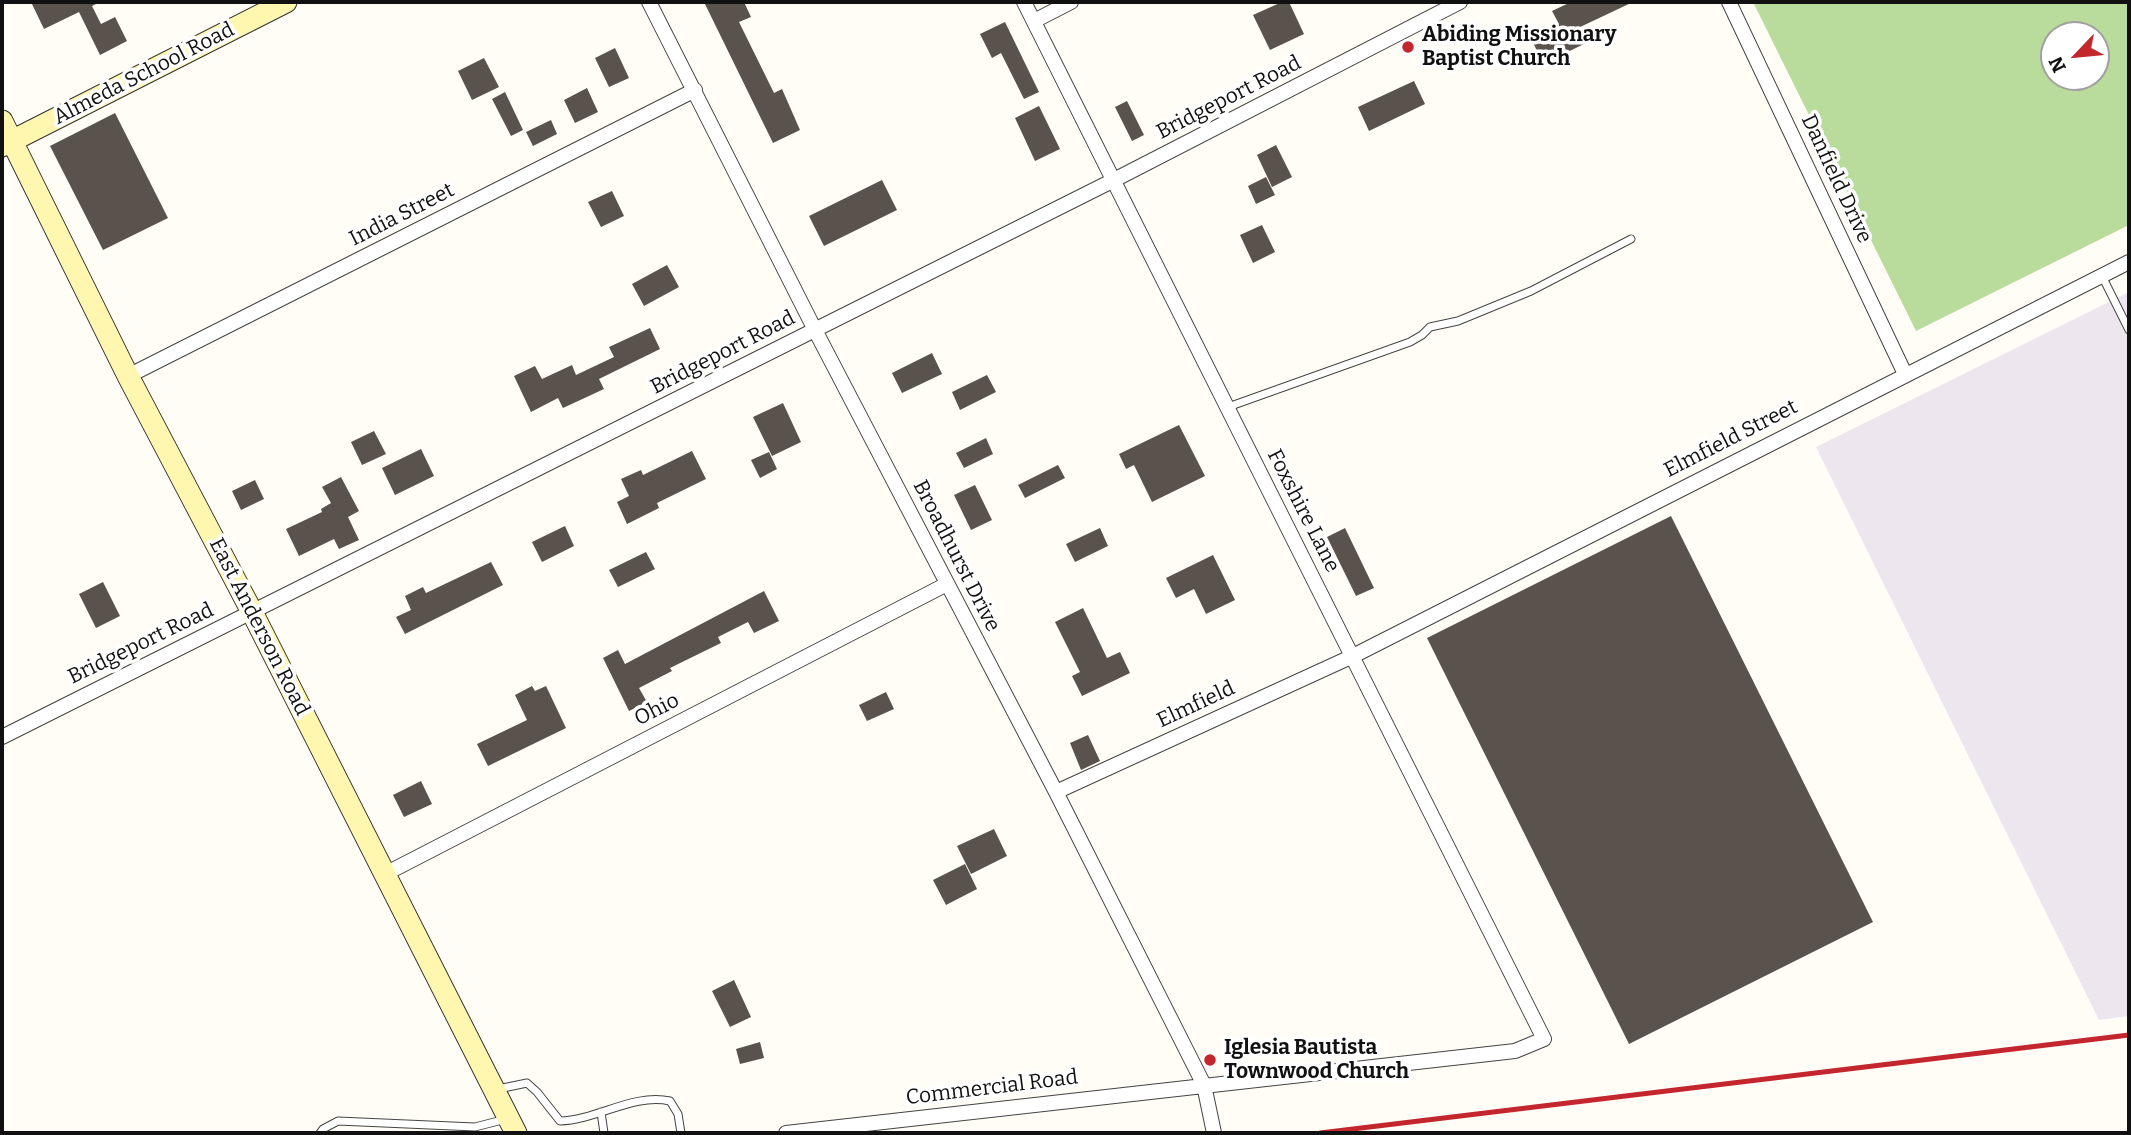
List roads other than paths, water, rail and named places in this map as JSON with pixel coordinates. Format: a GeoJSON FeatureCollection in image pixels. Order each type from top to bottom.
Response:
{"type":"FeatureCollection","features":[{"type":"Feature","properties":{"kind":"street","name":"Almeda School Road"},"geometry":{"type":"LineString","coordinates":[[7,143],[286,2]]}},
{"type":"Feature","properties":{"kind":"street","name":"Broadhurst Drive"},"geometry":{"type":"LineString","coordinates":[[649,2],[1204,1085],[1214,1133]]}},
{"type":"Feature","properties":{"kind":"street","name":"Foxshire Lane"},"geometry":{"type":"LineString","coordinates":[[1024,2],[1544,1039]]}},
{"type":"Feature","properties":{"kind":"street"},"geometry":{"type":"LineString","coordinates":[[1034,21],[1071,2]]}},
{"type":"Feature","properties":{"kind":"street","name":"Bridgeport Road"},"geometry":{"type":"LineString","coordinates":[[2,737],[1114,180],[1460,2]]}},
{"type":"Feature","properties":{"kind":"street","name":"Danfield Drive"},"geometry":{"type":"LineString","coordinates":[[1729,2],[1905,374]]}},
{"type":"Feature","properties":{"kind":"street","name":"India Street"},"geometry":{"type":"LineString","coordinates":[[128,376],[695,90]]}},
{"type":"Feature","properties":{"kind":"street","name":"East Anderson Road"},"geometry":{"type":"LineString","coordinates":[[2,121],[7,143],[252,612],[512,1126]]}},
{"type":"Feature","properties":{"kind":"street","name":"Elmfield Street"},"geometry":{"type":"LineString","coordinates":[[1353,656],[2129,262]]}},
{"type":"Feature","properties":{"kind":"street","name":"Ohio"},"geometry":{"type":"LineString","coordinates":[[386,874],[947,584]]}},
{"type":"Feature","properties":{"kind":"street","name":"Elmfield"},"geometry":{"type":"LineString","coordinates":[[1056,792],[1353,656]]}},
{"type":"Feature","properties":{"kind":"street","name":"Commercial Road"},"geometry":{"type":"LineString","coordinates":[[786,1133],[1515,1051],[1544,1039]]}},
{"type":"Feature","properties":{"kind":"lane"},"geometry":{"type":"LineString","coordinates":[[1228,407],[1410,341],[1430,327],[1458,321],[1490,309],[1630,239]]}},
{"type":"Feature","properties":{"kind":"lane"},"geometry":{"type":"LineString","coordinates":[[2102,276],[2129,330]]}},
{"type":"Feature","properties":{"kind":"lane"},"geometry":{"type":"LineString","coordinates":[[494,1090],[527,1083],[560,1121],[575,1121],[600,1112],[658,1099],[670,1101],[678,1114],[681,1133]]}},
{"type":"Feature","properties":{"kind":"lane"},"geometry":{"type":"LineString","coordinates":[[600,1112],[604,1133]]}},
{"type":"Feature","properties":{"kind":"lane"},"geometry":{"type":"LineString","coordinates":[[320,1133],[338,1121],[512,1126]]}},
{"type":"Feature","properties":{"kind":"railway"},"geometry":{"type":"LineString","coordinates":[[1320,1133],[2129,1035]]}},
{"type":"Feature","properties":{"kind":"place","name":"Abiding Missionary Baptist Church"},"geometry":{"type":"Point","coordinates":[1408,47]}},
{"type":"Feature","properties":{"kind":"place","name":"Iglesia Bautista Townwood Church"},"geometry":{"type":"Point","coordinates":[1210,1060]}}]}
